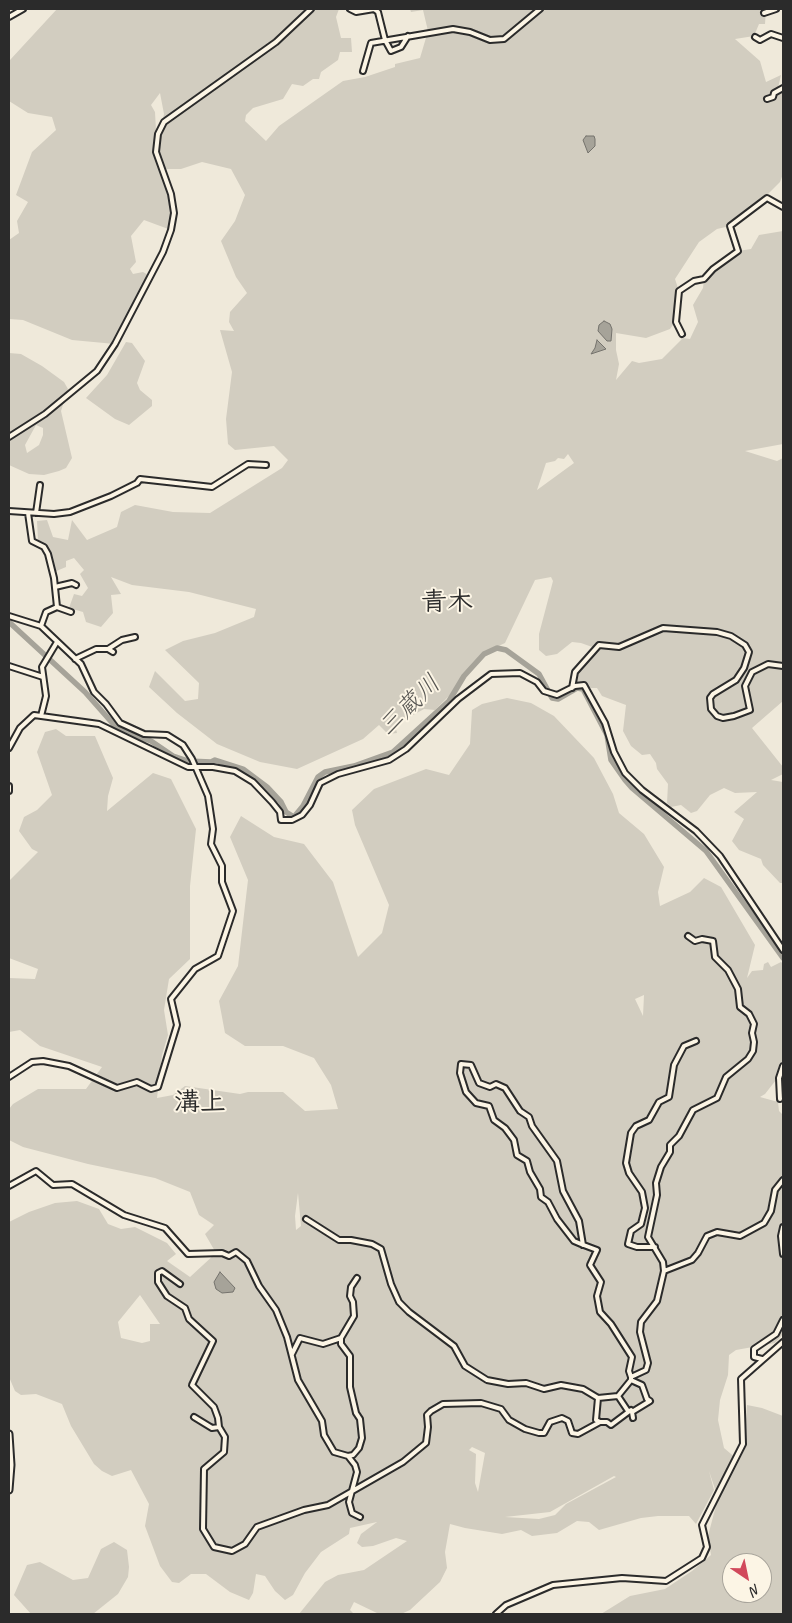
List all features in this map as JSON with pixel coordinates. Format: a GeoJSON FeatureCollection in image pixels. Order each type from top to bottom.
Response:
{"type":"FeatureCollection","features":[{"type":"Feature","properties":{"kind":"main road"},"geometry":{"type":"LineString","coordinates":[[9,1434],[11,1465],[9,1490]]}},
{"type":"Feature","properties":{"kind":"street"},"geometry":{"type":"LineString","coordinates":[[9,18],[23,9]]}},
{"type":"Feature","properties":{"kind":"street"},"geometry":{"type":"LineString","coordinates":[[9,437],[45,414],[97,371],[115,344],[163,252],[171,230],[174,213],[173,199],[156,152],[156,142],[160,127],[170,116],[276,42],[311,9]]}},
{"type":"Feature","properties":{"kind":"street"},"geometry":{"type":"LineString","coordinates":[[350,9],[356,12],[374,9],[378,12],[385,40],[391,50],[401,47],[408,36]]}},
{"type":"Feature","properties":{"kind":"street"},"geometry":{"type":"LineString","coordinates":[[362,71],[371,43],[454,29],[470,32],[490,40],[504,38],[540,9]]}},
{"type":"Feature","properties":{"kind":"street"},"geometry":{"type":"LineString","coordinates":[[764,13],[776,9]]}},
{"type":"Feature","properties":{"kind":"street"},"geometry":{"type":"LineString","coordinates":[[755,37],[756,40],[760,40],[771,34],[783,38]]}},
{"type":"Feature","properties":{"kind":"street"},"geometry":{"type":"LineString","coordinates":[[767,99],[774,97],[774,93],[783,88]]}},
{"type":"Feature","properties":{"kind":"street"},"geometry":{"type":"LineString","coordinates":[[682,334],[676,322],[679,291],[694,281],[704,279],[713,269],[738,251],[730,226],[767,198],[783,207]]}},
{"type":"Feature","properties":{"kind":"street"},"geometry":{"type":"LineString","coordinates":[[9,511],[20,510],[28,513],[70,512],[111,496],[137,483],[140,479],[212,487],[248,464],[266,465]]}},
{"type":"Feature","properties":{"kind":"street"},"geometry":{"type":"LineString","coordinates":[[36,513],[40,485]]}},
{"type":"Feature","properties":{"kind":"street"},"geometry":{"type":"LineString","coordinates":[[28,513],[32,540],[44,547],[48,554],[55,587],[56,607]]}},
{"type":"Feature","properties":{"kind":"street"},"geometry":{"type":"LineString","coordinates":[[68,576],[69,584]]}},
{"type":"Feature","properties":{"kind":"street"},"geometry":{"type":"LineString","coordinates":[[55,587],[69,584],[76,585]]}},
{"type":"Feature","properties":{"kind":"street"},"geometry":{"type":"LineString","coordinates":[[41,626],[46,612],[56,607],[71,612]]}},
{"type":"Feature","properties":{"kind":"street"},"geometry":{"type":"LineString","coordinates":[[9,616],[41,626],[76,659],[83,666],[94,692],[120,722],[144,734],[173,737],[182,745],[194,763],[208,796],[213,829],[211,844],[222,866],[222,882],[233,911],[218,956],[195,969],[171,999],[177,1026],[158,1087],[151,1089],[137,1082],[117,1088],[64,1064],[43,1060],[32,1062],[9,1078]]}},
{"type":"Feature","properties":{"kind":"street"},"geometry":{"type":"LineString","coordinates":[[572,688],[571,682],[575,672],[598,645],[619,646],[663,628],[717,632],[731,636],[744,645],[749,652],[744,668],[736,680],[713,694],[710,698],[709,704],[717,716],[723,718],[750,710],[745,686],[752,672],[768,664],[783,666]]}},
{"type":"Feature","properties":{"kind":"street"},"geometry":{"type":"LineString","coordinates":[[108,649],[122,640],[135,638]]}},
{"type":"Feature","properties":{"kind":"street"},"geometry":{"type":"LineString","coordinates":[[41,716],[46,696],[42,677],[44,663],[57,642]]}},
{"type":"Feature","properties":{"kind":"street"},"geometry":{"type":"LineString","coordinates":[[76,659],[96,649],[108,649],[113,652]]}},
{"type":"Feature","properties":{"kind":"street"},"geometry":{"type":"LineString","coordinates":[[9,666],[42,677]]}},
{"type":"Feature","properties":{"kind":"street"},"geometry":{"type":"LineString","coordinates":[[9,746],[28,719],[34,715],[99,724],[176,763],[194,763],[236,771],[252,782],[272,802],[280,812],[280,820],[292,820],[302,815],[310,805],[320,783],[338,774],[389,760],[406,749],[458,699],[491,674],[520,673],[537,682],[544,691],[557,695],[578,685],[584,685],[605,723],[614,752],[625,773],[642,790],[696,831],[720,856],[783,950]]}},
{"type":"Feature","properties":{"kind":"street"},"geometry":{"type":"LineString","coordinates":[[9,786],[9,791]]}},
{"type":"Feature","properties":{"kind":"street"},"geometry":{"type":"LineString","coordinates":[[306,1219],[338,1240],[351,1240],[372,1244],[381,1249],[391,1284],[399,1302],[409,1312],[454,1346],[465,1366],[487,1380],[508,1384],[526,1383],[544,1389],[560,1385],[583,1389],[598,1398],[618,1396],[631,1378],[646,1370],[648,1363],[640,1332],[641,1322],[656,1302],[664,1271],[663,1262],[648,1237],[657,1195],[656,1184],[661,1166],[670,1152],[670,1145],[679,1136],[693,1110],[717,1098],[726,1076],[748,1059],[753,1051],[752,1033],[754,1024],[749,1014],[740,1007],[738,989],[728,970],[715,957],[713,942],[702,938],[695,941],[688,936]]}},
{"type":"Feature","properties":{"kind":"street"},"geometry":{"type":"LineString","coordinates":[[654,1247],[637,1247],[628,1244],[631,1231],[641,1224],[645,1208],[642,1192],[629,1173],[626,1163],[631,1133],[636,1126],[649,1120],[659,1102],[669,1097],[674,1065],[684,1046],[696,1041]]}},
{"type":"Feature","properties":{"kind":"street"},"geometry":{"type":"LineString","coordinates":[[583,1245],[579,1221],[563,1191],[557,1161],[532,1126],[529,1117],[520,1111],[505,1088],[496,1084],[490,1087],[479,1083],[471,1065],[461,1064],[460,1073],[466,1092],[476,1103],[489,1106],[494,1120],[505,1128],[514,1140],[517,1154],[527,1161],[530,1172],[540,1189],[540,1197],[548,1202],[574,1241],[583,1245],[596,1250],[590,1265],[601,1282],[598,1296],[600,1312],[611,1324],[632,1357],[629,1371],[631,1378],[642,1385],[647,1400],[650,1401],[632,1412],[633,1418]]}},
{"type":"Feature","properties":{"kind":"street"},"geometry":{"type":"LineString","coordinates":[[780,1099],[780,1078],[783,1066]]}},
{"type":"Feature","properties":{"kind":"street"},"geometry":{"type":"LineString","coordinates":[[9,1177],[11,1185],[27,1174],[36,1171],[53,1184],[72,1184],[124,1215],[165,1228],[188,1254],[222,1253],[229,1256],[236,1252],[247,1260],[259,1286],[276,1310],[292,1355],[298,1380],[322,1421],[324,1435],[334,1452],[348,1456],[355,1465],[356,1472],[348,1502],[352,1513],[360,1517]]}},
{"type":"Feature","properties":{"kind":"street"},"geometry":{"type":"LineString","coordinates":[[664,1271],[692,1260],[698,1254],[708,1236],[717,1232],[740,1236],[764,1223],[771,1211],[775,1190],[783,1180]]}},
{"type":"Feature","properties":{"kind":"street"},"geometry":{"type":"LineString","coordinates":[[783,1227],[781,1236],[783,1254]]}},
{"type":"Feature","properties":{"kind":"street"},"geometry":{"type":"LineString","coordinates":[[180,1284],[162,1272],[158,1273],[158,1282],[167,1296],[185,1308],[189,1318],[213,1341],[192,1385],[214,1406],[219,1427],[225,1437],[224,1452],[204,1469],[203,1529],[214,1547],[232,1551],[245,1544],[257,1527],[304,1510],[328,1505],[403,1462],[426,1443],[427,1415],[431,1410],[443,1404],[481,1403],[501,1409],[509,1420],[525,1429],[539,1433],[544,1432],[550,1422],[562,1418],[568,1421],[572,1432],[578,1434],[600,1422],[608,1422],[611,1425],[628,1415],[630,1411],[618,1396]]}},
{"type":"Feature","properties":{"kind":"street"},"geometry":{"type":"LineString","coordinates":[[348,1456],[359,1448],[362,1438],[360,1419],[356,1414],[350,1387],[350,1356],[341,1344],[341,1338],[354,1316],[353,1302],[350,1296],[351,1287],[357,1278]]}},
{"type":"Feature","properties":{"kind":"street"},"geometry":{"type":"LineString","coordinates":[[762,1359],[754,1357],[754,1349],[776,1334],[783,1320]]}},
{"type":"Feature","properties":{"kind":"street"},"geometry":{"type":"LineString","coordinates":[[292,1355],[300,1338],[323,1344],[341,1338]]}},
{"type":"Feature","properties":{"kind":"street"},"geometry":{"type":"LineString","coordinates":[[496,1614],[506,1604],[552,1586],[622,1578],[666,1581],[702,1558],[707,1547],[702,1525],[743,1444],[741,1379],[783,1342]]}},
{"type":"Feature","properties":{"kind":"street"},"geometry":{"type":"LineString","coordinates":[[598,1398],[596,1420],[600,1422]]}},
{"type":"Feature","properties":{"kind":"street"},"geometry":{"type":"LineString","coordinates":[[194,1417],[212,1428],[219,1427]]}},
{"type":"Feature","properties":{"kind":"shaded area"},"geometry":{"type":"Polygon","coordinates":[[[57,9],[339,9],[336,17],[341,38],[351,38],[352,52],[340,52],[338,60],[321,72],[319,79],[313,79],[303,86],[292,84],[283,99],[253,108],[246,115],[245,121],[266,141],[279,126],[343,81],[365,77],[395,67],[395,64],[420,58],[428,31],[423,10],[411,12],[410,9],[766,9],[765,24],[759,24],[754,36],[735,39],[760,61],[766,82],[781,75],[778,88],[783,92],[783,174],[780,182],[757,205],[730,226],[717,229],[699,242],[675,279],[679,291],[675,322],[670,329],[646,338],[616,333],[616,350],[619,364],[616,380],[632,361],[639,363],[662,359],[683,338],[690,339],[698,322],[693,305],[703,288],[704,279],[713,269],[738,251],[751,249],[759,235],[783,231],[783,444],[745,451],[777,461],[783,458],[783,701],[752,728],[783,767],[783,774],[771,780],[783,782],[783,883],[780,883],[763,865],[761,859],[739,850],[732,841],[744,819],[734,812],[757,792],[735,793],[724,788],[710,795],[697,811],[691,813],[681,805],[671,807],[667,803],[668,784],[657,769],[656,763],[650,754],[642,755],[631,746],[623,731],[626,705],[602,696],[597,688],[572,688],[572,677],[595,648],[572,642],[557,654],[546,656],[539,650],[539,634],[553,581],[551,577],[535,580],[505,643],[492,649],[473,664],[454,691],[435,710],[424,709],[395,725],[397,733],[388,734],[379,725],[363,739],[297,769],[260,762],[217,744],[177,713],[149,687],[155,671],[185,701],[198,699],[199,683],[165,650],[183,641],[215,633],[254,617],[256,609],[189,592],[132,585],[111,577],[121,594],[111,595],[113,613],[101,627],[86,622],[83,612],[69,608],[74,594],[82,596],[88,588],[80,574],[84,570],[74,558],[66,561],[66,567],[54,572],[50,552],[38,540],[37,521],[47,520],[53,537],[68,540],[72,520],[87,540],[117,527],[121,512],[135,505],[173,512],[210,513],[282,468],[288,460],[274,446],[235,450],[228,444],[226,419],[232,372],[220,330],[234,331],[229,322],[230,312],[247,293],[236,277],[221,241],[235,221],[245,195],[231,169],[202,162],[181,169],[162,169],[174,206],[171,230],[144,220],[131,236],[136,262],[130,269],[133,274],[143,272],[150,276],[115,344],[72,340],[23,320],[9,319],[9,240],[19,233],[17,221],[28,202],[16,195],[32,152],[56,130],[52,117],[28,113],[9,101],[10,60],[57,9]],[[160,93],[151,105],[155,112],[157,149],[164,114],[160,93]],[[568,454],[564,459],[558,458],[555,461],[546,463],[537,490],[574,463],[568,454]]]}},
{"type":"Feature","properties":{"kind":"shaded area"},"geometry":{"type":"Polygon","coordinates":[[[586,136],[594,136],[595,139],[595,146],[588,153],[583,140],[586,136]]]}},
{"type":"Feature","properties":{"kind":"shaded area"},"geometry":{"type":"Polygon","coordinates":[[[604,321],[610,324],[612,329],[611,341],[607,341],[598,331],[599,325],[604,321]]]}},
{"type":"Feature","properties":{"kind":"shaded area"},"geometry":{"type":"Polygon","coordinates":[[[597,340],[606,349],[591,354],[595,348],[597,340]]]}},
{"type":"Feature","properties":{"kind":"shaded area"},"geometry":{"type":"Polygon","coordinates":[[[126,342],[132,343],[145,361],[137,383],[140,390],[152,400],[152,406],[129,425],[115,419],[86,398],[107,375],[126,342]]]}},
{"type":"Feature","properties":{"kind":"shaded area"},"geometry":{"type":"Polygon","coordinates":[[[9,353],[21,354],[64,382],[68,389],[61,411],[72,458],[66,468],[44,475],[29,474],[9,465],[9,353]],[[36,425],[25,445],[27,453],[39,445],[43,435],[43,428],[36,425]]]}},
{"type":"Feature","properties":{"kind":"shaded area"},"geometry":{"type":"Polygon","coordinates":[[[507,698],[531,703],[554,716],[594,758],[613,794],[619,813],[644,834],[664,867],[658,892],[660,906],[690,892],[704,878],[721,887],[755,945],[747,978],[752,971],[763,970],[764,964],[768,962],[771,967],[781,962],[783,964],[783,1071],[765,1094],[760,1097],[778,1102],[779,1111],[783,1115],[783,1334],[775,1343],[736,1350],[729,1355],[728,1375],[720,1400],[718,1420],[724,1448],[737,1459],[741,1456],[744,1446],[747,1405],[762,1408],[783,1416],[783,1614],[601,1614],[630,1596],[665,1589],[692,1571],[711,1555],[708,1536],[718,1498],[709,1471],[714,1490],[696,1524],[689,1516],[658,1516],[641,1518],[599,1530],[589,1522],[577,1521],[557,1533],[532,1536],[521,1530],[502,1534],[450,1524],[445,1552],[447,1568],[440,1582],[410,1610],[401,1614],[379,1614],[354,1602],[350,1610],[354,1614],[299,1614],[325,1582],[338,1575],[364,1570],[407,1541],[396,1538],[373,1546],[362,1547],[357,1543],[361,1534],[377,1522],[350,1528],[349,1534],[321,1552],[305,1573],[293,1595],[285,1600],[275,1591],[265,1576],[256,1574],[253,1593],[249,1600],[230,1592],[206,1574],[191,1574],[179,1583],[172,1582],[160,1566],[145,1526],[149,1504],[131,1470],[112,1476],[102,1471],[94,1464],[71,1426],[62,1404],[36,1394],[21,1395],[15,1391],[9,1377],[9,1222],[29,1212],[55,1203],[77,1201],[99,1209],[108,1224],[121,1229],[135,1227],[167,1243],[176,1254],[167,1261],[190,1277],[216,1253],[205,1234],[214,1225],[199,1215],[190,1192],[155,1178],[88,1164],[23,1147],[9,1140],[9,1109],[13,1104],[38,1089],[86,1089],[102,1067],[40,1046],[20,1030],[9,1032],[9,978],[35,979],[38,969],[9,958],[9,881],[38,852],[32,849],[19,831],[24,817],[37,810],[52,795],[37,752],[45,732],[56,729],[66,736],[95,736],[113,778],[108,796],[107,811],[153,773],[171,779],[196,829],[190,886],[190,959],[169,979],[164,1010],[168,1035],[162,1055],[157,1098],[173,1095],[185,1086],[240,1094],[248,1092],[283,1092],[305,1111],[338,1109],[331,1085],[314,1058],[283,1046],[245,1046],[225,1033],[219,1001],[238,966],[248,880],[230,837],[241,816],[274,837],[304,844],[333,882],[358,957],[382,933],[389,905],[355,825],[352,810],[374,789],[426,769],[449,775],[470,744],[472,710],[482,704],[507,698]],[[644,995],[635,999],[643,1016],[644,995]],[[298,1193],[295,1216],[296,1230],[301,1226],[298,1193]],[[140,1295],[118,1322],[121,1338],[142,1343],[150,1341],[150,1324],[160,1324],[140,1295]],[[472,1447],[469,1450],[476,1454],[475,1483],[478,1492],[485,1453],[472,1447]],[[614,1476],[550,1512],[505,1517],[539,1519],[555,1515],[566,1504],[616,1477],[614,1476]]]}},
{"type":"Feature","properties":{"kind":"shaded area"},"geometry":{"type":"Polygon","coordinates":[[[220,1272],[235,1288],[233,1292],[222,1293],[216,1289],[214,1282],[220,1272]]]}},
{"type":"Feature","properties":{"kind":"shaded area"},"geometry":{"type":"Polygon","coordinates":[[[114,1542],[127,1550],[128,1577],[118,1594],[93,1614],[31,1614],[14,1595],[27,1565],[40,1562],[73,1580],[88,1578],[101,1549],[114,1542]]]}},
{"type":"Feature","properties":{"kind":"waterway","name":"三蔵川"},"geometry":{"type":"LineString","coordinates":[[9,622],[85,692],[115,726],[132,735],[151,741],[173,756],[188,761],[211,762],[215,760],[243,769],[267,787],[281,802],[286,812],[294,817],[303,806],[318,777],[325,772],[354,766],[393,752],[449,701],[464,676],[484,654],[497,648],[506,650],[539,674],[552,698],[558,699],[577,688],[583,689],[607,735],[611,760],[625,780],[706,851],[783,958]]}},
{"type":"Feature","properties":{"kind":"district","name":"青木"},"geometry":{"type":"Point","coordinates":[447,603]}},
{"type":"Feature","properties":{"kind":"district","name":"溝上"},"geometry":{"type":"Point","coordinates":[200,1103]}}]}
